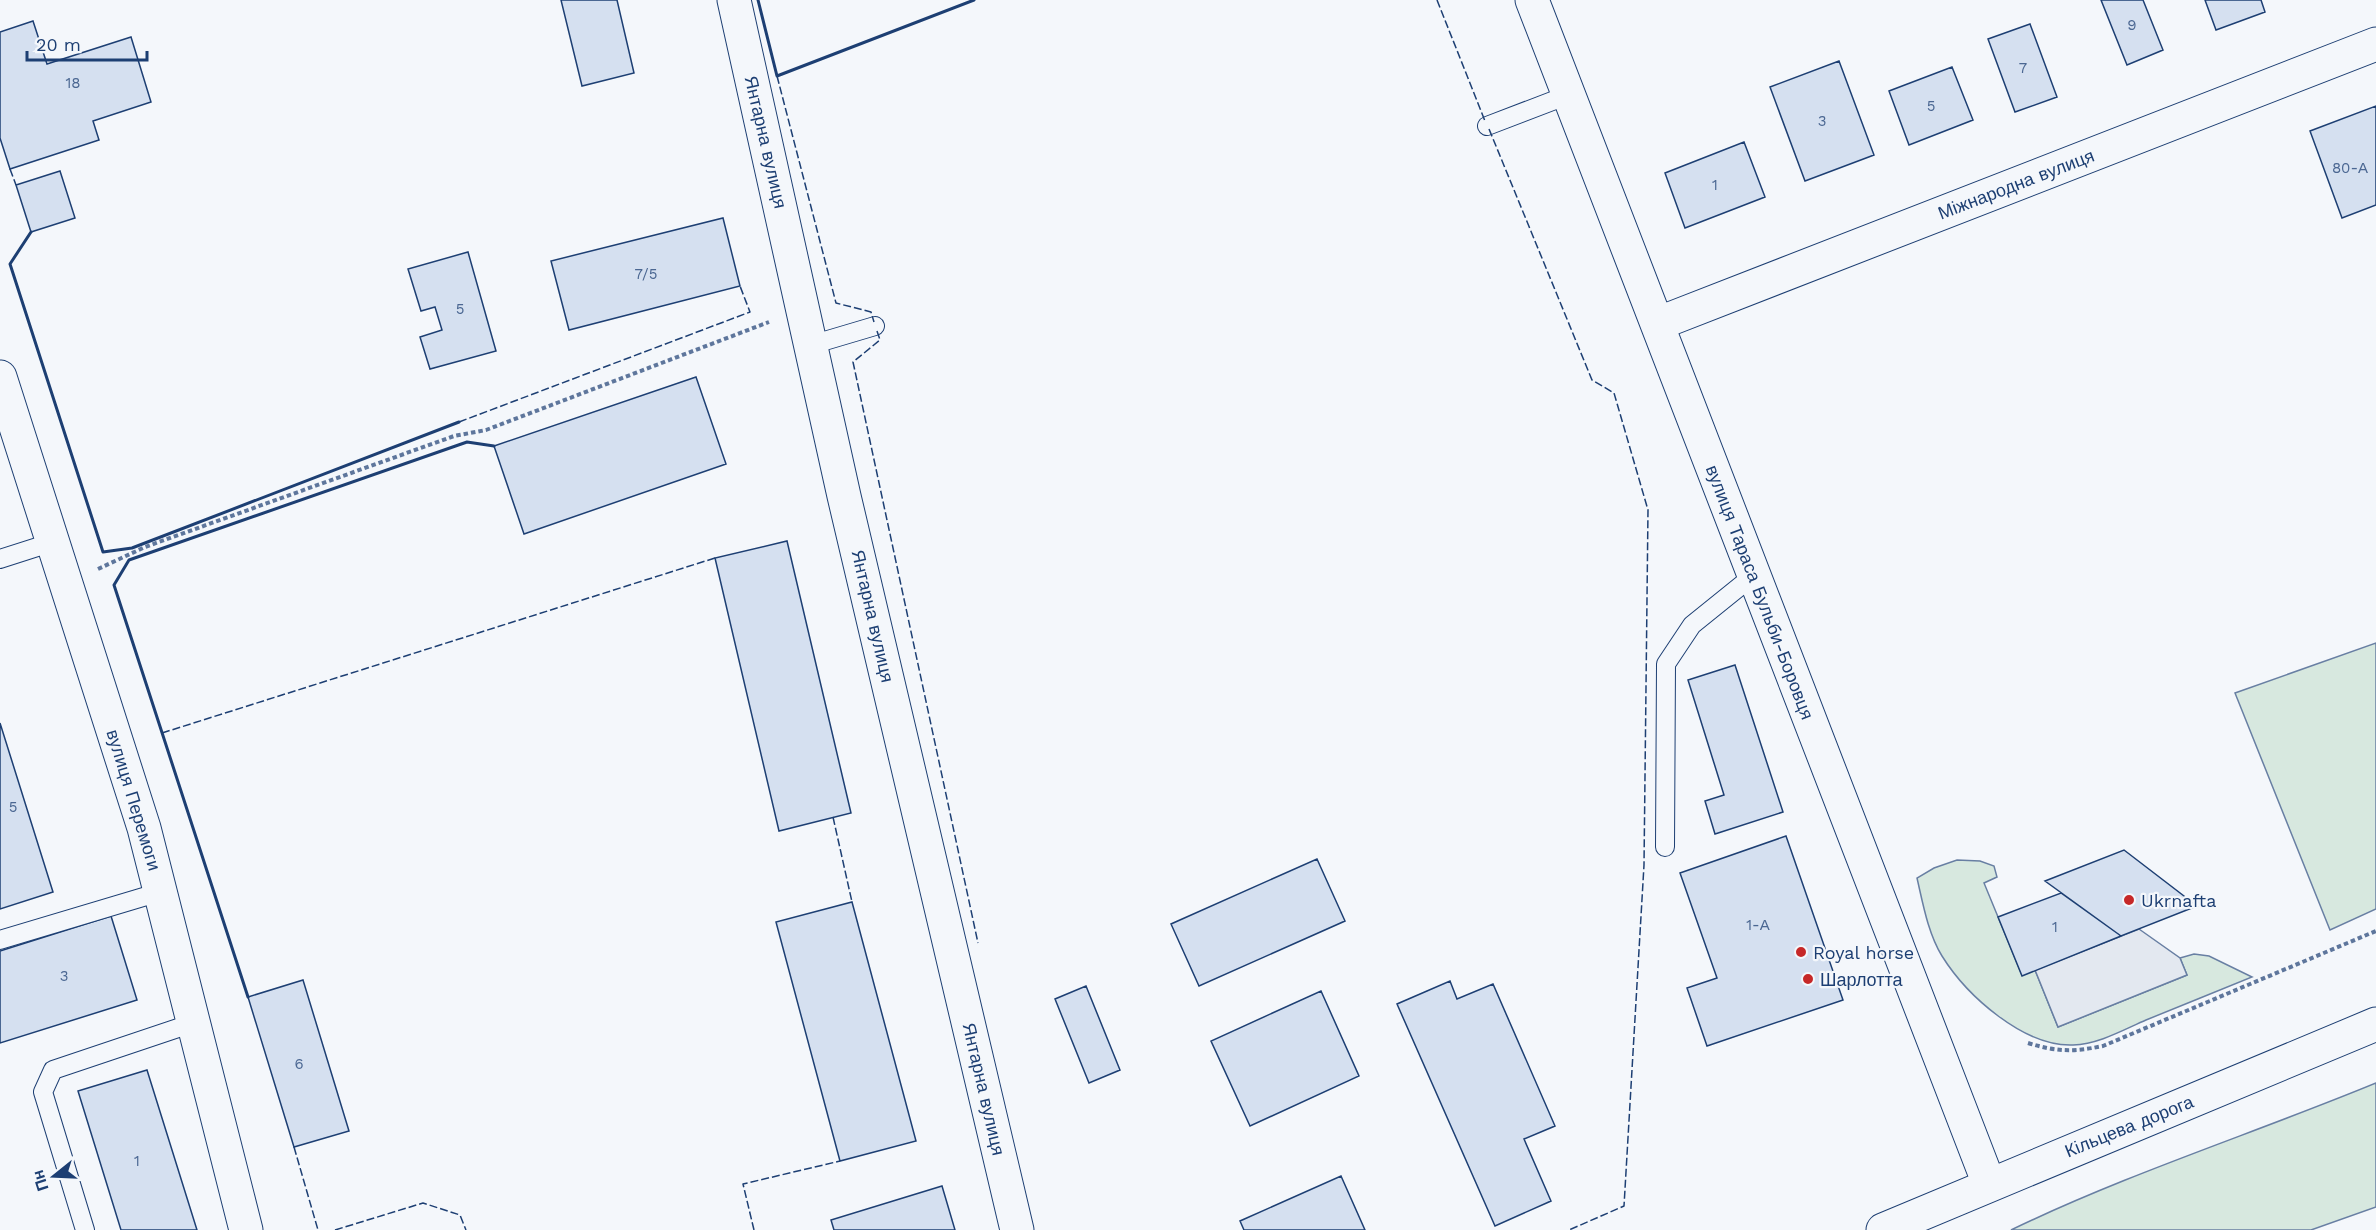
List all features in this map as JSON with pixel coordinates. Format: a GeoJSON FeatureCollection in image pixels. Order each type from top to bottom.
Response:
{"type":"FeatureCollection","features":[{"type":"Feature","properties":{"kind":"main road","name":"Янтарна вулиця"},"geometry":{"type":"LineString","coordinates":[[734,0],[802,306],[1017,1230]]}},
{"type":"Feature","properties":{"kind":"main road","name":"вулиця Тараса Бульби-Боровця"},"geometry":{"type":"LineString","coordinates":[[1532,0],[1989,1184]]}},
{"type":"Feature","properties":{"kind":"main road","name":"Міжнародна вулиця"},"geometry":{"type":"LineString","coordinates":[[1657,324],[2376,44]]}},
{"type":"Feature","properties":{"kind":"main road","name":"вулиця Перемоги"},"geometry":{"type":"LineString","coordinates":[[0,377],[144,828],[246,1230]]}},
{"type":"Feature","properties":{"kind":"main road","name":"Кільцева дорога"},"geometry":{"type":"LineString","coordinates":[[1883,1230],[2376,1024]]}},
{"type":"Feature","properties":{"kind":"lane"},"geometry":{"type":"LineString","coordinates":[[1488,126],[1568,95]]}},
{"type":"Feature","properties":{"kind":"lane"},"geometry":{"type":"LineString","coordinates":[[811,345],[875,326]]}},
{"type":"Feature","properties":{"kind":"lane"},"geometry":{"type":"LineString","coordinates":[[0,559],[52,542]]}},
{"type":"Feature","properties":{"kind":"lane"},"geometry":{"type":"LineString","coordinates":[[1665,847],[1666,664],[1692,625],[1754,575]]}},
{"type":"Feature","properties":{"kind":"lane"},"geometry":{"type":"LineString","coordinates":[[0,940],[160,892]]}},
{"type":"Feature","properties":{"kind":"lane"},"geometry":{"type":"LineString","coordinates":[[85,1230],[43,1092],[53,1070],[194,1023]]}},
{"type":"Feature","properties":{"kind":"path"},"geometry":{"type":"LineString","coordinates":[[66,582],[145,547],[454,436],[486,430],[760,326],[802,306]]}},
{"type":"Feature","properties":{"kind":"path"},"geometry":{"type":"LineString","coordinates":[[2028,1042],[2048,1049],[2074,1052],[2103,1046],[2376,931]]}},
{"type":"Feature","properties":{"kind":"shaded area"},"geometry":{"type":"Polygon","coordinates":[[[2376,643],[2376,909],[2330,930],[2235,693],[2376,643]]]}},
{"type":"Feature","properties":{"kind":"shaded area"},"geometry":{"type":"Polygon","coordinates":[[[1957,860],[1980,861],[1994,866],[1997,877],[1984,883],[2022,975],[2035,970],[2058,1027],[2187,975],[2180,958],[2194,954],[2209,956],[2252,977],[2092,1042],[2073,1045],[2035,1038],[1998,1016],[1966,987],[1942,956],[1933,938],[1917,878],[1934,868],[1957,860]]]}},
{"type":"Feature","properties":{"kind":"shaded area"},"geometry":{"type":"Polygon","coordinates":[[[2139,929],[2180,958],[2187,975],[2058,1027],[2035,970],[2139,929]]]}},
{"type":"Feature","properties":{"kind":"shaded area"},"geometry":{"type":"Polygon","coordinates":[[[2376,1083],[2376,1207],[2311,1230],[2011,1230],[2101,1190],[2376,1083]]]}},
{"type":"Feature","properties":{"kind":"building"},"geometry":{"type":"Polygon","coordinates":[[[561,0],[617,0],[634,73],[582,86],[561,0]]]}},
{"type":"Feature","properties":{"kind":"building"},"geometry":{"type":"Polygon","coordinates":[[[2101,0],[2143,0],[2163,50],[2127,65],[2101,0]]]}},
{"type":"Feature","properties":{"kind":"building"},"geometry":{"type":"Polygon","coordinates":[[[2205,0],[2261,0],[2265,12],[2216,30],[2205,0]]]}},
{"type":"Feature","properties":{"kind":"building"},"geometry":{"type":"Polygon","coordinates":[[[33,21],[47,64],[131,37],[151,102],[93,121],[99,140],[10,169],[0,138],[0,32],[33,21]]]}},
{"type":"Feature","properties":{"kind":"building"},"geometry":{"type":"Polygon","coordinates":[[[2030,24],[2057,97],[2015,112],[1988,39],[2030,24]]]}},
{"type":"Feature","properties":{"kind":"building"},"geometry":{"type":"Polygon","coordinates":[[[1839,61],[1874,155],[1805,181],[1770,87],[1839,61]]]}},
{"type":"Feature","properties":{"kind":"building"},"geometry":{"type":"Polygon","coordinates":[[[1952,67],[1973,120],[1909,145],[1889,91],[1952,67]]]}},
{"type":"Feature","properties":{"kind":"building"},"geometry":{"type":"Polygon","coordinates":[[[2376,106],[2376,205],[2342,218],[2310,131],[2376,106]]]}},
{"type":"Feature","properties":{"kind":"building"},"geometry":{"type":"Polygon","coordinates":[[[1744,142],[1765,197],[1685,228],[1665,173],[1744,142]]]}},
{"type":"Feature","properties":{"kind":"building"},"geometry":{"type":"Polygon","coordinates":[[[60,171],[75,218],[31,232],[16,185],[60,171]]]}},
{"type":"Feature","properties":{"kind":"building"},"geometry":{"type":"Polygon","coordinates":[[[723,218],[740,286],[569,330],[551,261],[723,218]]]}},
{"type":"Feature","properties":{"kind":"building"},"geometry":{"type":"Polygon","coordinates":[[[468,252],[496,351],[430,369],[420,337],[442,330],[435,307],[421,311],[408,269],[468,252]]]}},
{"type":"Feature","properties":{"kind":"building"},"geometry":{"type":"Polygon","coordinates":[[[696,377],[726,464],[524,534],[494,446],[696,377]]]}},
{"type":"Feature","properties":{"kind":"building"},"geometry":{"type":"Polygon","coordinates":[[[787,541],[851,813],[779,831],[715,558],[787,541]]]}},
{"type":"Feature","properties":{"kind":"building"},"geometry":{"type":"Polygon","coordinates":[[[1735,665],[1783,812],[1715,834],[1705,801],[1724,795],[1688,680],[1735,665]]]}},
{"type":"Feature","properties":{"kind":"building"},"geometry":{"type":"Polygon","coordinates":[[[0,723],[53,892],[0,909],[0,723]]]}},
{"type":"Feature","properties":{"kind":"building"},"geometry":{"type":"Polygon","coordinates":[[[1786,836],[1843,1000],[1707,1046],[1687,988],[1717,978],[1680,873],[1786,836]]]}},
{"type":"Feature","properties":{"kind":"building","name":"Ukrnafta"},"geometry":{"type":"Polygon","coordinates":[[[2124,850],[2197,906],[2121,936],[2045,881],[2124,850]]]}},
{"type":"Feature","properties":{"kind":"building"},"geometry":{"type":"Polygon","coordinates":[[[1317,859],[1345,921],[1199,986],[1171,924],[1317,859]]]}},
{"type":"Feature","properties":{"kind":"building"},"geometry":{"type":"Polygon","coordinates":[[[2061,893],[2121,936],[2022,976],[1998,917],[2061,893]]]}},
{"type":"Feature","properties":{"kind":"building"},"geometry":{"type":"Polygon","coordinates":[[[852,902],[916,1141],[840,1161],[776,922],[852,902]]]}},
{"type":"Feature","properties":{"kind":"building"},"geometry":{"type":"Polygon","coordinates":[[[111,916],[137,1000],[0,1043],[0,951],[111,916]]]}},
{"type":"Feature","properties":{"kind":"building"},"geometry":{"type":"Polygon","coordinates":[[[303,980],[349,1131],[294,1147],[248,997],[303,980]]]}},
{"type":"Feature","properties":{"kind":"building"},"geometry":{"type":"Polygon","coordinates":[[[1450,981],[1457,999],[1493,984],[1555,1126],[1524,1139],[1551,1201],[1495,1226],[1397,1004],[1450,981]]]}},
{"type":"Feature","properties":{"kind":"building"},"geometry":{"type":"Polygon","coordinates":[[[1086,986],[1120,1070],[1089,1083],[1055,999],[1086,986]]]}},
{"type":"Feature","properties":{"kind":"building"},"geometry":{"type":"Polygon","coordinates":[[[1321,991],[1359,1076],[1250,1126],[1211,1041],[1321,991]]]}},
{"type":"Feature","properties":{"kind":"building"},"geometry":{"type":"Polygon","coordinates":[[[147,1070],[197,1230],[121,1230],[78,1091],[147,1070]]]}},
{"type":"Feature","properties":{"kind":"building"},"geometry":{"type":"Polygon","coordinates":[[[1341,1176],[1365,1230],[1244,1230],[1240,1221],[1341,1176]]]}},
{"type":"Feature","properties":{"kind":"building"},"geometry":{"type":"Polygon","coordinates":[[[942,1186],[955,1230],[834,1230],[831,1220],[942,1186]]]}},
{"type":"Feature","properties":{"kind":"fence"},"geometry":{"type":"LineString","coordinates":[[1437,0],[1485,121]]}},
{"type":"Feature","properties":{"kind":"fence"},"geometry":{"type":"LineString","coordinates":[[777,76],[836,303],[871,312],[874,322]]}},
{"type":"Feature","properties":{"kind":"fence"},"geometry":{"type":"LineString","coordinates":[[1489,129],[1592,380],[1614,393],[1648,510],[1644,865],[1624,1206],[1569,1230]]}},
{"type":"Feature","properties":{"kind":"fence"},"geometry":{"type":"LineString","coordinates":[[10,169],[16,185]]}},
{"type":"Feature","properties":{"kind":"fence"},"geometry":{"type":"LineString","coordinates":[[459,422],[750,312],[740,286]]}},
{"type":"Feature","properties":{"kind":"fence"},"geometry":{"type":"LineString","coordinates":[[877,331],[880,340],[853,362],[978,943]]}},
{"type":"Feature","properties":{"kind":"fence"},"geometry":{"type":"LineString","coordinates":[[162,733],[715,558]]}},
{"type":"Feature","properties":{"kind":"fence"},"geometry":{"type":"LineString","coordinates":[[833,817],[852,902]]}},
{"type":"Feature","properties":{"kind":"fence"},"geometry":{"type":"LineString","coordinates":[[294,1147],[318,1230]]}},
{"type":"Feature","properties":{"kind":"fence"},"geometry":{"type":"LineString","coordinates":[[754,1230],[743,1184],[840,1161]]}},
{"type":"Feature","properties":{"kind":"fence"},"geometry":{"type":"LineString","coordinates":[[335,1230],[423,1203],[460,1215],[466,1230]]}},
{"type":"Feature","properties":{"kind":"wall"},"geometry":{"type":"LineString","coordinates":[[758,0],[777,76],[974,0]]}},
{"type":"Feature","properties":{"kind":"wall"},"geometry":{"type":"LineString","coordinates":[[31,232],[10,264],[103,552],[132,548],[459,422]]}},
{"type":"Feature","properties":{"kind":"wall"},"geometry":{"type":"LineString","coordinates":[[248,997],[114,585],[129,560],[467,442],[494,446]]}},
{"type":"Feature","properties":{"kind":"place","name":"Ukrnafta"},"geometry":{"type":"Point","coordinates":[2129,900]}},
{"type":"Feature","properties":{"kind":"place","name":"Royal horse"},"geometry":{"type":"Point","coordinates":[1801,952]}},
{"type":"Feature","properties":{"kind":"place","name":"Шарлотта"},"geometry":{"type":"Point","coordinates":[1808,979]}}]}
